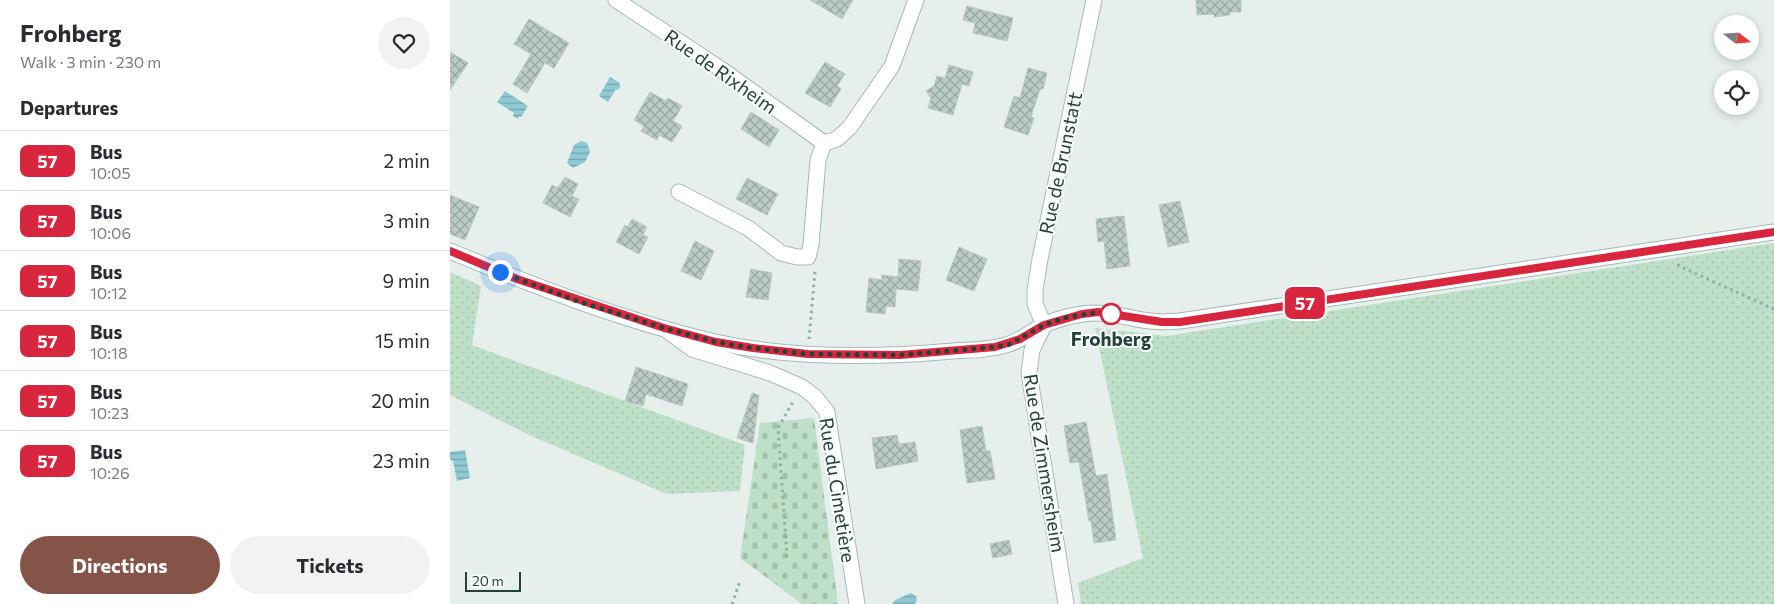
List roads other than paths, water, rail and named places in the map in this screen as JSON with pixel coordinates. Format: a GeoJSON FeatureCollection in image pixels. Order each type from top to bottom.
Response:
{"type":"FeatureCollection","features":[{"type":"Feature","properties":{"kind":"main road","name":"Rue de Rixheim"},"geometry":{"type":"LineString","coordinates":[[616,0],[721,69],[824,144]]}},
{"type":"Feature","properties":{"kind":"main road"},"geometry":{"type":"LineString","coordinates":[[679,192],[748,228],[781,253],[802,257],[812,245],[818,160],[824,144],[837,139],[850,127],[892,66],[916,0]]}},
{"type":"Feature","properties":{"kind":"main road","name":"Rue de Brunstatt"},"geometry":{"type":"LineString","coordinates":[[1044,325],[1035,304],[1036,282],[1094,0]]}},
{"type":"Feature","properties":{"kind":"main road"},"geometry":{"type":"LineString","coordinates":[[450,251],[517,279],[664,328],[716,342],[808,354],[900,355],[995,347],[1020,339],[1044,325],[1064,318],[1098,312],[1162,322],[1180,322],[1774,232]]}},
{"type":"Feature","properties":{"kind":"main road","name":"Rue de Zimmersheim"},"geometry":{"type":"LineString","coordinates":[[1044,325],[1032,350],[1029,373],[1066,604]]}},
{"type":"Feature","properties":{"kind":"main road","name":"Rue du Cimetière"},"geometry":{"type":"LineString","coordinates":[[664,328],[692,349],[770,373],[802,387],[815,397],[827,412],[856,604]]}},
{"type":"Feature","properties":{"kind":"water"},"geometry":{"type":"Polygon","coordinates":[[[610,77],[620,83],[619,85],[621,86],[618,90],[616,89],[608,102],[599,96],[610,77]]]}},
{"type":"Feature","properties":{"kind":"water"},"geometry":{"type":"Polygon","coordinates":[[[505,91],[528,106],[518,119],[513,116],[514,113],[497,102],[505,91]]]}},
{"type":"Feature","properties":{"kind":"water"},"geometry":{"type":"Polygon","coordinates":[[[581,141],[587,143],[590,152],[585,162],[573,168],[567,163],[574,145],[581,141]]]}},
{"type":"Feature","properties":{"kind":"water"},"geometry":{"type":"Polygon","coordinates":[[[465,450],[470,478],[457,481],[453,461],[450,459],[450,452],[465,450]]]}},
{"type":"Feature","properties":{"kind":"water"},"geometry":{"type":"Polygon","coordinates":[[[911,593],[916,596],[915,604],[892,604],[895,600],[911,593]]]}},
{"type":"Feature","properties":{"kind":"place","name":"Frohberg"},"geometry":{"type":"Point","coordinates":[1111,314]}}]}
